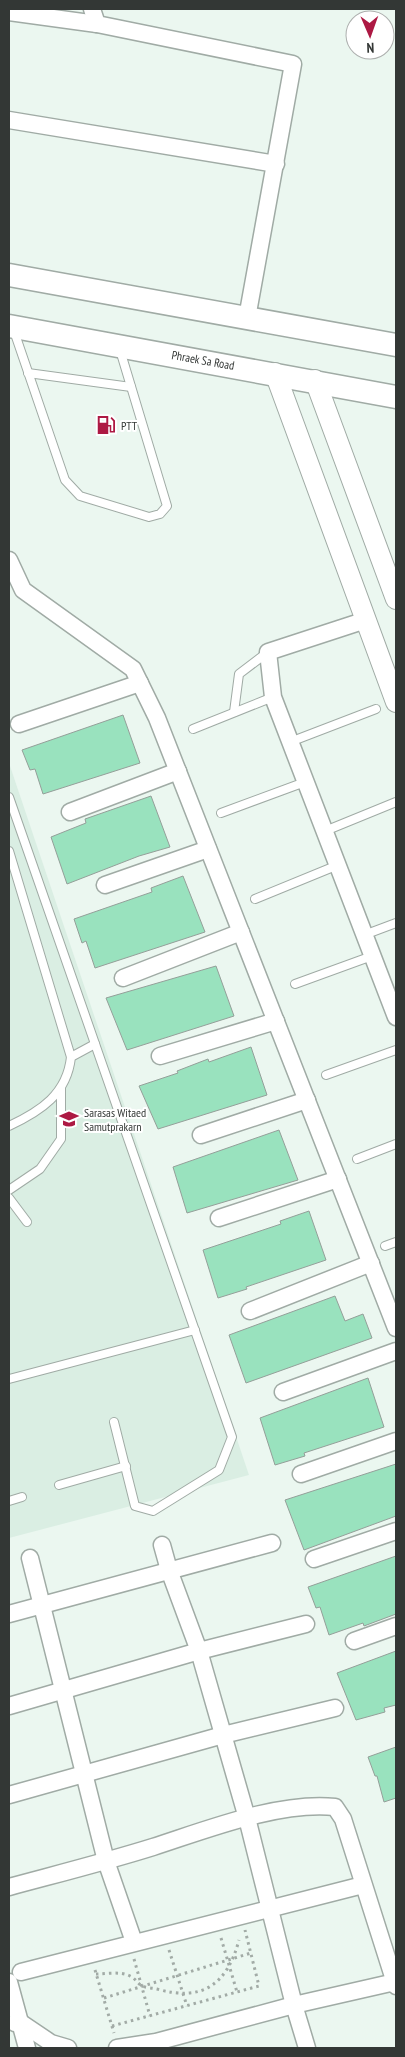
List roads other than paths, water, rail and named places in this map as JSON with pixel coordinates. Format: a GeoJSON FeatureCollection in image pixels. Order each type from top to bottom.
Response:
{"type":"FeatureCollection","features":[{"type":"Feature","properties":{"kind":"main road"},"geometry":{"type":"LineString","coordinates":[[9,275],[396,345]]}},
{"type":"Feature","properties":{"kind":"main road","name":"Phraek Sa Road"},"geometry":{"type":"LineString","coordinates":[[10,326],[315,380],[396,397]]}},
{"type":"Feature","properties":{"kind":"street"},"geometry":{"type":"LineString","coordinates":[[9,12],[94,16],[293,64],[247,318]]}},
{"type":"Feature","properties":{"kind":"street"},"geometry":{"type":"LineString","coordinates":[[9,120],[276,164]]}},
{"type":"Feature","properties":{"kind":"street"},"geometry":{"type":"LineString","coordinates":[[275,373],[396,702]]}},
{"type":"Feature","properties":{"kind":"street"},"geometry":{"type":"LineString","coordinates":[[315,380],[396,599]]}},
{"type":"Feature","properties":{"kind":"street"},"geometry":{"type":"LineString","coordinates":[[9,560],[23,590],[133,669],[178,771],[396,1328]]}},
{"type":"Feature","properties":{"kind":"street"},"geometry":{"type":"LineString","coordinates":[[366,620],[268,652],[273,697],[396,1018]]}},
{"type":"Feature","properties":{"kind":"street"},"geometry":{"type":"LineString","coordinates":[[19,724],[140,683]]}},
{"type":"Feature","properties":{"kind":"street"},"geometry":{"type":"LineString","coordinates":[[70,812],[178,771]]}},
{"type":"Feature","properties":{"kind":"street"},"geometry":{"type":"LineString","coordinates":[[105,885],[208,849]]}},
{"type":"Feature","properties":{"kind":"street"},"geometry":{"type":"LineString","coordinates":[[123,978],[241,932]]}},
{"type":"Feature","properties":{"kind":"street"},"geometry":{"type":"LineString","coordinates":[[160,1056],[276,1021]]}},
{"type":"Feature","properties":{"kind":"street"},"geometry":{"type":"LineString","coordinates":[[201,1135],[307,1100]]}},
{"type":"Feature","properties":{"kind":"street"},"geometry":{"type":"LineString","coordinates":[[219,1218],[338,1179]]}},
{"type":"Feature","properties":{"kind":"street"},"geometry":{"type":"LineString","coordinates":[[250,1311],[371,1264]]}},
{"type":"Feature","properties":{"kind":"street"},"geometry":{"type":"LineString","coordinates":[[283,1392],[396,1351]]}},
{"type":"Feature","properties":{"kind":"street"},"geometry":{"type":"LineString","coordinates":[[301,1474],[396,1441]]}},
{"type":"Feature","properties":{"kind":"street"},"geometry":{"type":"LineString","coordinates":[[314,1559],[396,1531]]}},
{"type":"Feature","properties":{"kind":"street"},"geometry":{"type":"LineString","coordinates":[[9,1614],[272,1543]]}},
{"type":"Feature","properties":{"kind":"street"},"geometry":{"type":"LineString","coordinates":[[162,1545],[169,1570],[199,1651],[247,1818],[294,2005],[307,2048]]}},
{"type":"Feature","properties":{"kind":"street"},"geometry":{"type":"LineString","coordinates":[[30,1558],[106,1861],[136,1952]]}},
{"type":"Feature","properties":{"kind":"street"},"geometry":{"type":"LineString","coordinates":[[9,1706],[199,1651],[306,1624]]}},
{"type":"Feature","properties":{"kind":"street"},"geometry":{"type":"LineString","coordinates":[[354,1642],[396,1626]]}},
{"type":"Feature","properties":{"kind":"street"},"geometry":{"type":"LineString","coordinates":[[9,1795],[223,1735],[335,1708]]}},
{"type":"Feature","properties":{"kind":"street"},"geometry":{"type":"LineString","coordinates":[[9,1887],[106,1861],[247,1818],[317,1805],[335,1807],[343,1819],[396,1984],[294,2005],[157,2045],[118,2048]]}},
{"type":"Feature","properties":{"kind":"street"},"geometry":{"type":"LineString","coordinates":[[27,2048],[14,2023],[15,1977],[136,1952],[270,1908],[363,1885]]}},
{"type":"Feature","properties":{"kind":"street"},"geometry":{"type":"LineString","coordinates":[[14,2023],[51,2043],[68,2048]]}},
{"type":"Feature","properties":{"kind":"lane"},"geometry":{"type":"LineString","coordinates":[[10,326],[65,480],[80,496],[149,517],[160,514],[167,506],[119,346]]}},
{"type":"Feature","properties":{"kind":"lane"},"geometry":{"type":"LineString","coordinates":[[28,373],[131,386]]}},
{"type":"Feature","properties":{"kind":"lane"},"geometry":{"type":"LineString","coordinates":[[234,712],[239,674],[268,652]]}},
{"type":"Feature","properties":{"kind":"lane"},"geometry":{"type":"LineString","coordinates":[[193,729],[273,697]]}},
{"type":"Feature","properties":{"kind":"lane"},"geometry":{"type":"LineString","coordinates":[[290,742],[376,709]]}},
{"type":"Feature","properties":{"kind":"lane"},"geometry":{"type":"LineString","coordinates":[[221,813],[305,782]]}},
{"type":"Feature","properties":{"kind":"lane"},"geometry":{"type":"LineString","coordinates":[[9,797],[232,1437],[219,1470],[153,1511],[136,1506],[114,1422]]}},
{"type":"Feature","properties":{"kind":"lane"},"geometry":{"type":"LineString","coordinates":[[324,831],[396,802]]}},
{"type":"Feature","properties":{"kind":"lane"},"geometry":{"type":"LineString","coordinates":[[9,851],[71,1056],[69,1074],[61,1088],[49,1102],[29,1117],[9,1126]]}},
{"type":"Feature","properties":{"kind":"lane"},"geometry":{"type":"LineString","coordinates":[[255,899],[338,865]]}},
{"type":"Feature","properties":{"kind":"lane"},"geometry":{"type":"LineString","coordinates":[[364,934],[396,923]]}},
{"type":"Feature","properties":{"kind":"lane"},"geometry":{"type":"LineString","coordinates":[[294,984],[372,956]]}},
{"type":"Feature","properties":{"kind":"lane"},"geometry":{"type":"LineString","coordinates":[[71,1056],[95,1044]]}},
{"type":"Feature","properties":{"kind":"lane"},"geometry":{"type":"LineString","coordinates":[[326,1075],[396,1050]]}},
{"type":"Feature","properties":{"kind":"lane"},"geometry":{"type":"LineString","coordinates":[[9,1190],[40,1169],[61,1139],[61,1088]]}},
{"type":"Feature","properties":{"kind":"lane"},"geometry":{"type":"LineString","coordinates":[[356,1159],[396,1144]]}},
{"type":"Feature","properties":{"kind":"lane"},"geometry":{"type":"LineString","coordinates":[[9,1198],[27,1222]]}},
{"type":"Feature","properties":{"kind":"lane"},"geometry":{"type":"LineString","coordinates":[[385,1246],[396,1242]]}},
{"type":"Feature","properties":{"kind":"lane"},"geometry":{"type":"LineString","coordinates":[[9,1379],[195,1330]]}},
{"type":"Feature","properties":{"kind":"lane"},"geometry":{"type":"LineString","coordinates":[[59,1485],[126,1466]]}},
{"type":"Feature","properties":{"kind":"lane"},"geometry":{"type":"LineString","coordinates":[[9,1501],[22,1497]]}},
{"type":"Feature","properties":{"kind":"place","name":"PTT"},"geometry":{"type":"Point","coordinates":[106,425]}},
{"type":"Feature","properties":{"kind":"place","name":"Sarasas Witaed Samutprakarn"},"geometry":{"type":"Point","coordinates":[69,1119]}}]}
